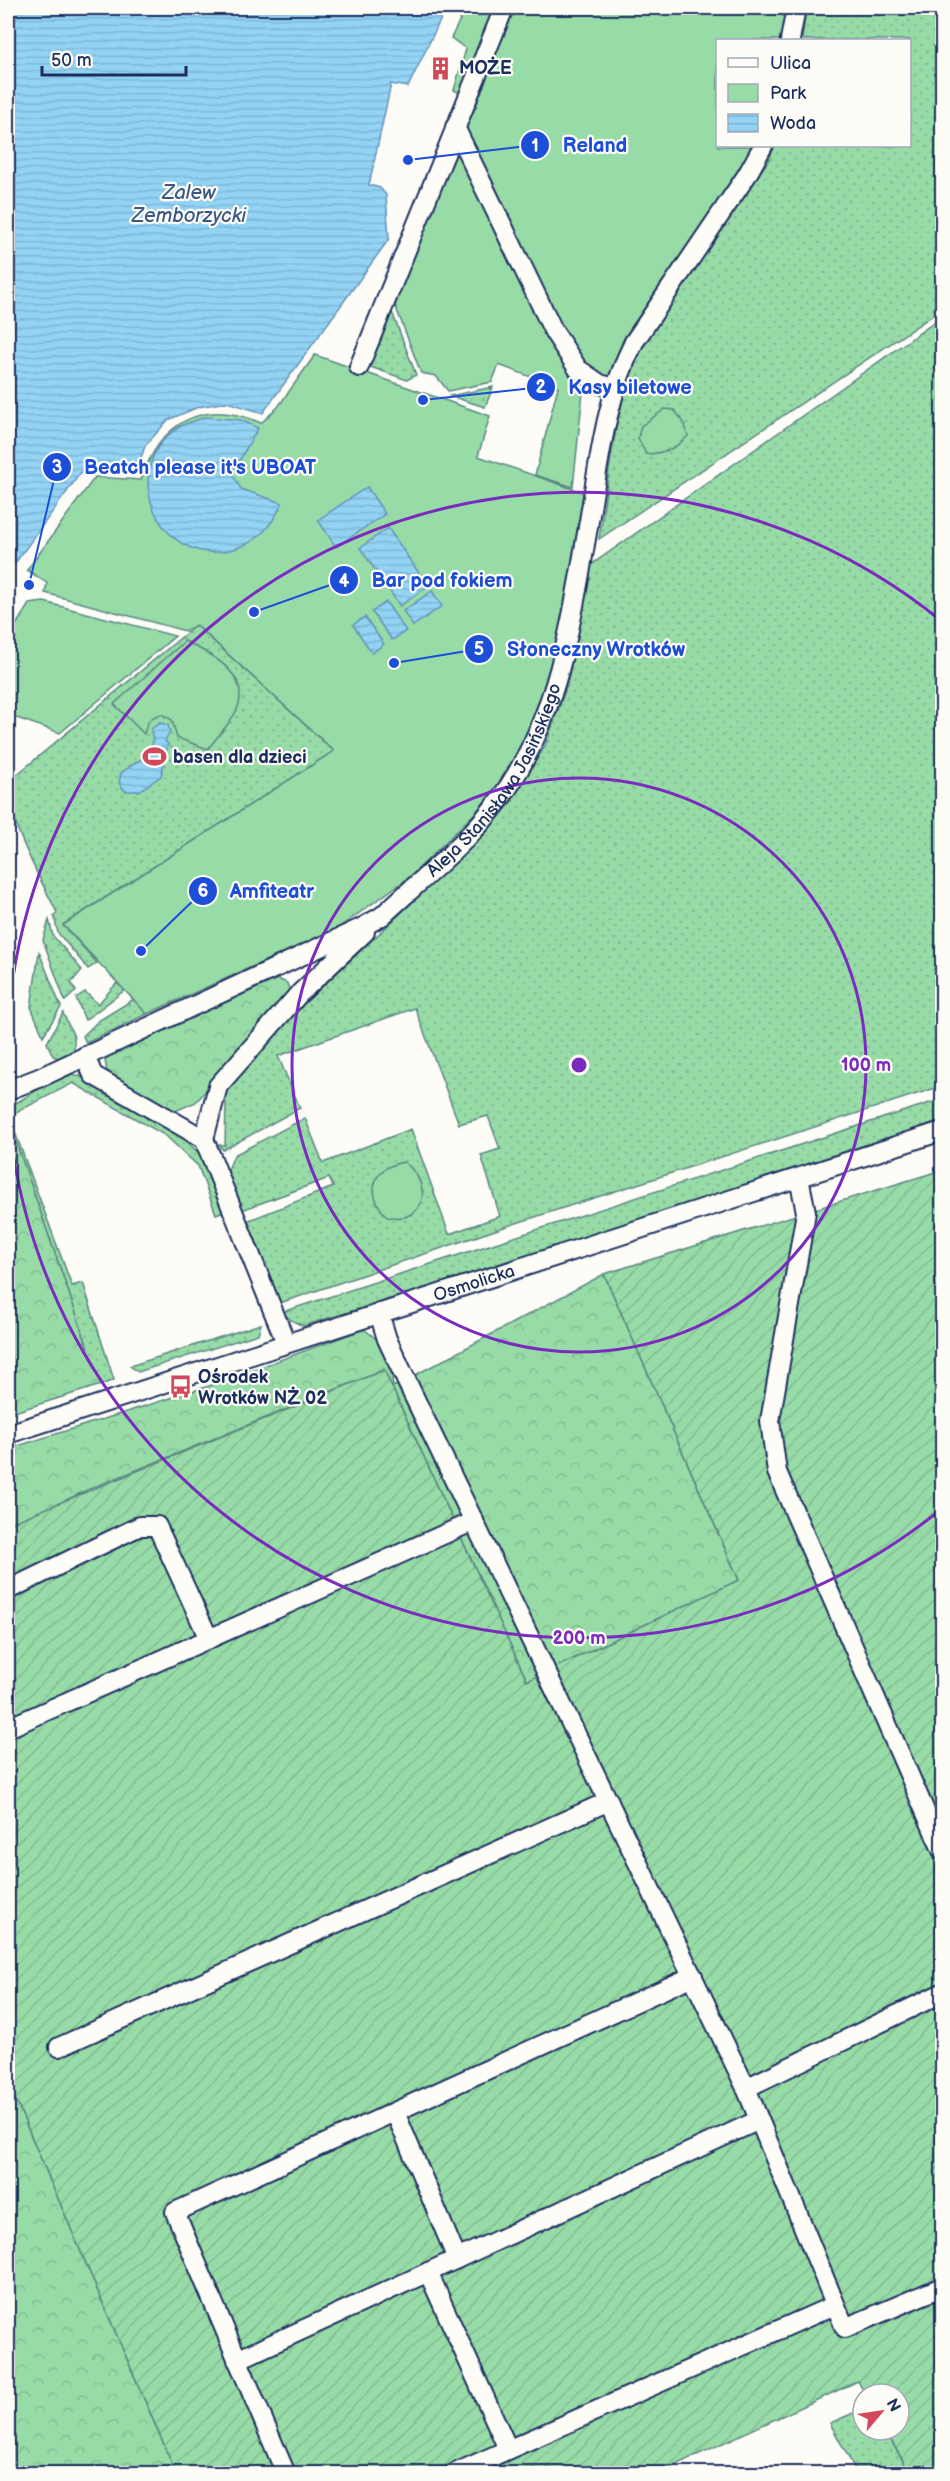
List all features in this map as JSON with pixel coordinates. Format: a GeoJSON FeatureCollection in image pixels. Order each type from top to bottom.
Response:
{"type":"FeatureCollection","features":[{"type":"Feature","properties":{"kind":"street"},"geometry":{"type":"LineString","coordinates":[[360,368],[504,8]]}},
{"type":"Feature","properties":{"kind":"street"},"geometry":{"type":"LineString","coordinates":[[790,39],[796,8]]}},
{"type":"Feature","properties":{"kind":"street"},"geometry":{"type":"LineString","coordinates":[[455,127],[554,332],[578,369],[600,384],[614,388]]}},
{"type":"Feature","properties":{"kind":"street","name":"Aleja Stanisława Jasińskiego"},"geometry":{"type":"LineString","coordinates":[[8,1090],[325,946],[382,916],[486,816],[515,775],[535,739],[567,645],[614,388],[634,342],[747,175],[762,147]]}},
{"type":"Feature","properties":{"kind":"street"},"geometry":{"type":"LineString","coordinates":[[286,1343],[204,1139],[218,1086],[298,995],[382,916]]}},
{"type":"Feature","properties":{"kind":"street"},"geometry":{"type":"LineString","coordinates":[[85,1056],[93,1075],[204,1139]]}},
{"type":"Feature","properties":{"kind":"street","name":"Osmolicka"},"geometry":{"type":"LineString","coordinates":[[8,1434],[942,1131]]}},
{"type":"Feature","properties":{"kind":"street"},"geometry":{"type":"LineString","coordinates":[[800,1178],[806,1212],[770,1421],[777,1472],[942,1850]]}},
{"type":"Feature","properties":{"kind":"street"},"geometry":{"type":"LineString","coordinates":[[379,1313],[387,1339],[746,2088],[845,2328],[942,2288]]}},
{"type":"Feature","properties":{"kind":"street"},"geometry":{"type":"LineString","coordinates":[[8,1728],[474,1521]]}},
{"type":"Feature","properties":{"kind":"street"},"geometry":{"type":"LineString","coordinates":[[8,1590],[140,1526],[157,1526],[209,1639]]}},
{"type":"Feature","properties":{"kind":"street"},"geometry":{"type":"LineString","coordinates":[[59,2047],[609,1801]]}},
{"type":"Feature","properties":{"kind":"street"},"geometry":{"type":"LineString","coordinates":[[286,2474],[175,2212],[693,1976]]}},
{"type":"Feature","properties":{"kind":"street"},"geometry":{"type":"LineString","coordinates":[[746,2088],[942,1993]]}},
{"type":"Feature","properties":{"kind":"street"},"geometry":{"type":"LineString","coordinates":[[395,2112],[457,2259]]}},
{"type":"Feature","properties":{"kind":"street"},"geometry":{"type":"LineString","coordinates":[[237,2360],[759,2120]]}},
{"type":"Feature","properties":{"kind":"street"},"geometry":{"type":"LineString","coordinates":[[428,2272],[508,2449]]}},
{"type":"Feature","properties":{"kind":"street"},"geometry":{"type":"LineString","coordinates":[[453,2474],[835,2305]]}},
{"type":"Feature","properties":{"kind":"green space"},"geometry":{"type":"Polygon","coordinates":[[[466,8],[787,8],[781,39],[716,39],[716,147],[752,147],[745,162],[624,338],[608,380],[584,382],[573,487],[535,475],[558,387],[499,365],[492,382],[448,391],[436,376],[421,373],[392,297],[478,101],[454,90],[466,49],[451,38],[466,8]]]}},
{"type":"Feature","properties":{"kind":"green space"},"geometry":{"type":"Polygon","coordinates":[[[806,8],[942,8],[942,309],[599,539],[619,417],[642,346],[768,161],[775,147],[911,147],[911,39],[802,39],[806,8]]]}},
{"type":"Feature","properties":{"kind":"green space"},"geometry":{"type":"Polygon","coordinates":[[[389,304],[416,375],[407,380],[365,365],[389,304]]]}},
{"type":"Feature","properties":{"kind":"green space"},"geometry":{"type":"Polygon","coordinates":[[[942,317],[942,1086],[504,1227],[280,1303],[247,1221],[333,1187],[329,1178],[242,1210],[228,1183],[228,1170],[234,1155],[305,1118],[323,1163],[411,1129],[449,1234],[500,1216],[481,1155],[500,1149],[488,1116],[459,1124],[415,1008],[278,1056],[300,1108],[223,1150],[219,1145],[225,1145],[226,1103],[220,1103],[223,1092],[306,1002],[485,834],[509,805],[545,746],[567,685],[591,565],[942,317]]]}},
{"type":"Feature","properties":{"kind":"green space"},"geometry":{"type":"Polygon","coordinates":[[[315,355],[490,416],[478,456],[585,493],[560,633],[526,736],[499,784],[475,813],[411,876],[338,928],[147,1014],[63,925],[334,751],[196,625],[185,631],[45,593],[47,583],[27,570],[95,477],[141,480],[159,443],[186,420],[220,413],[240,416],[261,423],[278,407],[315,355]]]}},
{"type":"Feature","properties":{"kind":"green space"},"geometry":{"type":"Polygon","coordinates":[[[493,387],[485,407],[450,396],[493,387]]]}},
{"type":"Feature","properties":{"kind":"green space"},"geometry":{"type":"Polygon","coordinates":[[[665,409],[674,410],[683,421],[688,436],[669,450],[646,454],[638,438],[641,426],[665,409]]]}},
{"type":"Feature","properties":{"kind":"green space"},"geometry":{"type":"Polygon","coordinates":[[[44,602],[175,636],[60,733],[8,715],[8,638],[29,604],[44,602]]]}},
{"type":"Feature","properties":{"kind":"green space"},"geometry":{"type":"Polygon","coordinates":[[[196,625],[334,751],[63,925],[97,963],[88,969],[58,933],[54,916],[57,913],[13,815],[8,782],[196,625]]]}},
{"type":"Feature","properties":{"kind":"green space"},"geometry":{"type":"Polygon","coordinates":[[[185,641],[225,666],[233,674],[238,684],[240,695],[236,712],[208,749],[177,738],[172,720],[162,714],[149,721],[144,734],[114,704],[185,641]]]}},
{"type":"Feature","properties":{"kind":"green space"},"geometry":{"type":"Polygon","coordinates":[[[49,920],[53,936],[82,970],[71,983],[76,991],[65,1001],[43,940],[49,920]]]}},
{"type":"Feature","properties":{"kind":"green space"},"geometry":{"type":"Polygon","coordinates":[[[39,952],[61,1007],[43,1036],[31,1007],[39,952]]]}},
{"type":"Feature","properties":{"kind":"green space"},"geometry":{"type":"Polygon","coordinates":[[[278,979],[287,983],[289,989],[285,1000],[196,1102],[173,1112],[108,1076],[105,1061],[110,1053],[278,979]]]}},
{"type":"Feature","properties":{"kind":"green space"},"geometry":{"type":"Polygon","coordinates":[[[117,983],[125,990],[85,1020],[76,998],[85,992],[98,1004],[117,983]]]}},
{"type":"Feature","properties":{"kind":"green space"},"geometry":{"type":"Polygon","coordinates":[[[134,999],[147,1014],[86,1043],[83,1036],[98,1021],[134,999]]]}},
{"type":"Feature","properties":{"kind":"green space"},"geometry":{"type":"Polygon","coordinates":[[[63,1013],[74,1037],[74,1050],[58,1058],[53,1056],[47,1043],[63,1013]]]}},
{"type":"Feature","properties":{"kind":"green space"},"geometry":{"type":"Polygon","coordinates":[[[72,1074],[125,1098],[182,1137],[209,1168],[224,1211],[216,1214],[198,1166],[166,1136],[73,1083],[9,1116],[72,1286],[83,1283],[114,1380],[101,1385],[8,1119],[8,1108],[44,1086],[72,1074]]]}},
{"type":"Feature","properties":{"kind":"green space"},"geometry":{"type":"Polygon","coordinates":[[[942,1099],[942,1120],[515,1260],[303,1326],[282,1312],[942,1099]]]}},
{"type":"Feature","properties":{"kind":"green space"},"geometry":{"type":"Polygon","coordinates":[[[8,1119],[101,1385],[8,1414],[8,1119]]]}},
{"type":"Feature","properties":{"kind":"green space"},"geometry":{"type":"Polygon","coordinates":[[[404,1162],[416,1174],[420,1182],[422,1197],[420,1204],[415,1211],[405,1217],[387,1217],[376,1200],[375,1183],[384,1170],[404,1162]]]}},
{"type":"Feature","properties":{"kind":"green space"},"geometry":{"type":"Polygon","coordinates":[[[942,1170],[942,2473],[910,2473],[892,2442],[911,2442],[911,2382],[858,2381],[851,2382],[851,2384],[658,2473],[176,2473],[8,2082],[8,1524],[384,1370],[527,1681],[739,1580],[604,1274],[942,1170]]]}},
{"type":"Feature","properties":{"kind":"green space"},"geometry":{"type":"Polygon","coordinates":[[[604,1274],[739,1580],[527,1681],[384,1370],[87,1490],[8,1528],[8,1449],[209,1386],[364,1329],[380,1342],[388,1354],[393,1387],[604,1274]]]}},
{"type":"Feature","properties":{"kind":"green space"},"geometry":{"type":"Polygon","coordinates":[[[261,1324],[258,1334],[138,1372],[130,1366],[261,1324]]]}},
{"type":"Feature","properties":{"kind":"green space"},"geometry":{"type":"Polygon","coordinates":[[[8,2082],[176,2473],[8,2473],[8,2082]]]}},
{"type":"Feature","properties":{"kind":"green space"},"geometry":{"type":"Polygon","coordinates":[[[851,2414],[851,2442],[892,2442],[910,2473],[857,2473],[830,2423],[851,2414]]]}},
{"type":"Feature","properties":{"kind":"water","name":"Zalew Zemborzycki"},"geometry":{"type":"Polygon","coordinates":[[[8,8],[446,8],[408,87],[391,84],[369,185],[380,188],[386,195],[389,239],[263,413],[227,402],[198,407],[168,420],[145,446],[136,473],[87,464],[8,573],[8,8]]]}},
{"type":"Feature","properties":{"kind":"water"},"geometry":{"type":"Polygon","coordinates":[[[205,417],[241,420],[258,428],[232,473],[241,489],[282,503],[274,519],[263,532],[250,542],[234,549],[207,552],[184,545],[166,530],[154,510],[148,487],[151,463],[162,442],[183,425],[205,417]]]}},
{"type":"Feature","properties":{"kind":"water"},"geometry":{"type":"Polygon","coordinates":[[[367,487],[385,514],[336,547],[318,520],[367,487]]]}},
{"type":"Feature","properties":{"kind":"water"},"geometry":{"type":"Polygon","coordinates":[[[388,528],[428,586],[400,606],[360,548],[388,528]]]}},
{"type":"Feature","properties":{"kind":"water"},"geometry":{"type":"Polygon","coordinates":[[[432,591],[442,606],[413,626],[403,611],[432,591]]]}},
{"type":"Feature","properties":{"kind":"water"},"geometry":{"type":"Polygon","coordinates":[[[386,602],[406,631],[392,640],[372,612],[386,602]]]}},
{"type":"Feature","properties":{"kind":"water"},"geometry":{"type":"Polygon","coordinates":[[[365,617],[384,644],[372,653],[353,625],[365,617]]]}},
{"type":"Feature","properties":{"kind":"water","name":"basen dla dzieci"},"geometry":{"type":"Polygon","coordinates":[[[160,723],[168,725],[170,732],[165,741],[168,744],[161,776],[139,791],[125,791],[119,783],[121,773],[148,754],[153,742],[151,729],[160,723]]]}},
{"type":"Feature","properties":{"kind":"place","name":"MOŻE"},"geometry":{"type":"Point","coordinates":[441,68]}},
{"type":"Feature","properties":{"kind":"place","name":"Reland"},"geometry":{"type":"Point","coordinates":[408,160]}},
{"type":"Feature","properties":{"kind":"place","name":"Kasy biletowe"},"geometry":{"type":"Point","coordinates":[423,400]}},
{"type":"Feature","properties":{"kind":"place","name":"Beatch please it's UBOAT"},"geometry":{"type":"Point","coordinates":[29,585]}},
{"type":"Feature","properties":{"kind":"place","name":"Bar pod fokiem"},"geometry":{"type":"Point","coordinates":[254,612]}},
{"type":"Feature","properties":{"kind":"place","name":"Słoneczny Wrotków"},"geometry":{"type":"Point","coordinates":[394,663]}},
{"type":"Feature","properties":{"kind":"place","name":"basen dla dzieci"},"geometry":{"type":"Point","coordinates":[155,757]}},
{"type":"Feature","properties":{"kind":"place","name":"Amfiteatr"},"geometry":{"type":"Point","coordinates":[141,951]}},
{"type":"Feature","properties":{"kind":"place","name":"Ośrodek Wrotków NŻ 02"},"geometry":{"type":"Point","coordinates":[180,1387]}}]}
